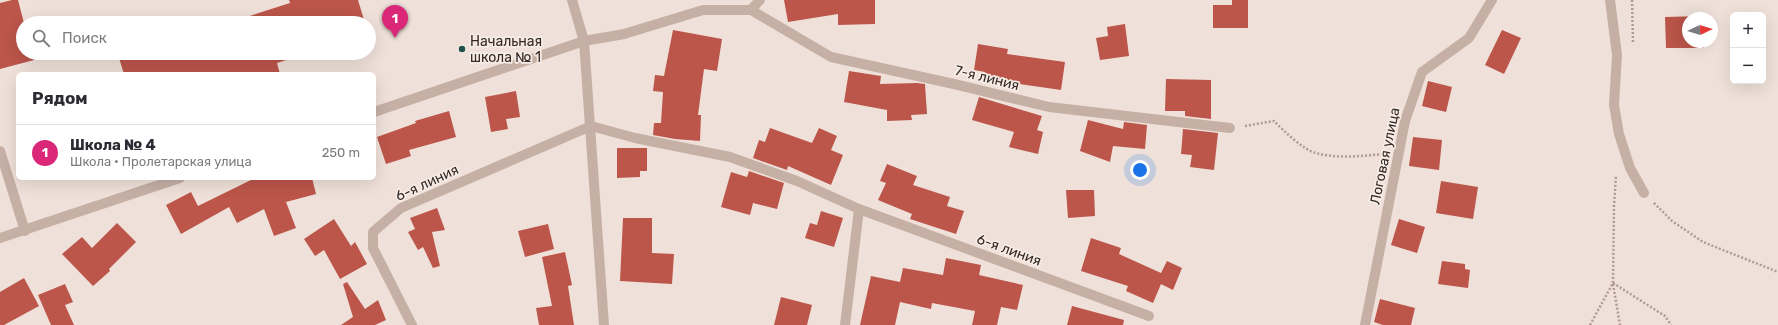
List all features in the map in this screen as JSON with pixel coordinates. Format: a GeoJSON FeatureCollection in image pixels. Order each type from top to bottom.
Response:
{"type":"FeatureCollection","features":[{"type":"Feature","properties":{"kind":"street"},"geometry":{"type":"LineString","coordinates":[[572,0],[584,41],[604,325]]}},
{"type":"Feature","properties":{"kind":"street"},"geometry":{"type":"LineString","coordinates":[[376,111],[584,41],[624,34],[703,10],[751,10],[760,0]]}},
{"type":"Feature","properties":{"kind":"street","name":"Логовая улица"},"geometry":{"type":"LineString","coordinates":[[1365,325],[1405,121],[1422,72],[1469,38],[1492,0]]}},
{"type":"Feature","properties":{"kind":"street"},"geometry":{"type":"LineString","coordinates":[[1610,0],[1618,55],[1614,105],[1619,134],[1630,168],[1644,193]]}},
{"type":"Feature","properties":{"kind":"street","name":"7-я линия"},"geometry":{"type":"LineString","coordinates":[[751,10],[830,57],[954,84],[1049,107],[1230,128]]}},
{"type":"Feature","properties":{"kind":"street","name":"6-я линия"},"geometry":{"type":"LineString","coordinates":[[412,325],[373,248],[373,232],[401,208],[591,126],[635,138],[730,157],[797,181],[859,209],[1149,316]]}},
{"type":"Feature","properties":{"kind":"street"},"geometry":{"type":"LineString","coordinates":[[0,152],[25,231]]}},
{"type":"Feature","properties":{"kind":"street"},"geometry":{"type":"LineString","coordinates":[[0,238],[25,231],[174,180]]}},
{"type":"Feature","properties":{"kind":"street"},"geometry":{"type":"LineString","coordinates":[[845,325],[859,209]]}},
{"type":"Feature","properties":{"kind":"path"},"geometry":{"type":"LineString","coordinates":[[1230,128],[1274,121],[1291,137],[1315,153],[1349,157],[1399,152]]}},
{"type":"Feature","properties":{"kind":"path"},"geometry":{"type":"LineString","coordinates":[[1644,193],[1672,221],[1703,242],[1778,272]]}},
{"type":"Feature","properties":{"kind":"path"},"geometry":{"type":"LineString","coordinates":[[1620,325],[1613,283],[1665,316],[1671,325]]}},
{"type":"Feature","properties":{"kind":"building"},"geometry":{"type":"Polygon","coordinates":[[[18,0],[22,16],[16,16],[16,60],[34,60],[0,69],[0,3],[18,0]]]}},
{"type":"Feature","properties":{"kind":"building"},"geometry":{"type":"Polygon","coordinates":[[[289,0],[358,0],[363,16],[250,16],[290,3],[289,0]]]}},
{"type":"Feature","properties":{"kind":"building"},"geometry":{"type":"Polygon","coordinates":[[[784,0],[875,0],[875,24],[838,25],[838,14],[788,22],[784,0]]]}},
{"type":"Feature","properties":{"kind":"building"},"geometry":{"type":"Polygon","coordinates":[[[1232,0],[1248,0],[1248,28],[1213,28],[1213,5],[1232,5],[1232,0]]]}},
{"type":"Feature","properties":{"kind":"building"},"geometry":{"type":"Polygon","coordinates":[[[1665,17],[1682,17],[1682,48],[1666,48],[1665,17]]]}},
{"type":"Feature","properties":{"kind":"building"},"geometry":{"type":"Polygon","coordinates":[[[1125,24],[1129,56],[1100,60],[1096,38],[1108,36],[1107,27],[1125,24]]]}},
{"type":"Feature","properties":{"kind":"building"},"geometry":{"type":"Polygon","coordinates":[[[673,30],[722,39],[717,71],[704,69],[698,115],[701,115],[700,141],[653,135],[654,123],[661,123],[663,92],[653,91],[655,75],[664,76],[673,30]]]}},
{"type":"Feature","properties":{"kind":"building"},"geometry":{"type":"Polygon","coordinates":[[[1502,30],[1521,38],[1504,74],[1485,65],[1502,30]]]}},
{"type":"Feature","properties":{"kind":"building"},"geometry":{"type":"Polygon","coordinates":[[[978,44],[1008,49],[1007,54],[1065,62],[1061,90],[984,79],[985,72],[974,70],[978,44]]]}},
{"type":"Feature","properties":{"kind":"building"},"geometry":{"type":"Polygon","coordinates":[[[120,60],[286,60],[277,63],[279,72],[123,72],[120,60]]]}},
{"type":"Feature","properties":{"kind":"building"},"geometry":{"type":"Polygon","coordinates":[[[849,71],[881,76],[880,84],[925,84],[927,114],[911,115],[912,120],[887,121],[887,110],[844,102],[849,71]]]}},
{"type":"Feature","properties":{"kind":"building"},"geometry":{"type":"Polygon","coordinates":[[[1166,79],[1211,80],[1211,119],[1185,116],[1185,111],[1165,111],[1166,79]]]}},
{"type":"Feature","properties":{"kind":"building"},"geometry":{"type":"Polygon","coordinates":[[[1428,81],[1452,87],[1446,112],[1422,106],[1428,81]]]}},
{"type":"Feature","properties":{"kind":"building"},"geometry":{"type":"Polygon","coordinates":[[[516,91],[520,117],[506,119],[508,129],[491,132],[485,97],[516,91]]]}},
{"type":"Feature","properties":{"kind":"building"},"geometry":{"type":"Polygon","coordinates":[[[979,97],[1042,116],[1037,130],[1043,132],[1038,154],[1009,147],[1014,132],[972,120],[979,97]]]}},
{"type":"Feature","properties":{"kind":"building"},"geometry":{"type":"Polygon","coordinates":[[[449,111],[456,137],[409,150],[411,156],[386,164],[377,137],[416,123],[415,121],[449,111]]]}},
{"type":"Feature","properties":{"kind":"building"},"geometry":{"type":"Polygon","coordinates":[[[1088,120],[1123,129],[1124,122],[1147,125],[1145,149],[1113,146],[1110,162],[1080,151],[1088,120]]]}},
{"type":"Feature","properties":{"kind":"building"},"geometry":{"type":"Polygon","coordinates":[[[770,128],[812,143],[819,128],[837,136],[831,150],[843,155],[831,185],[788,166],[787,170],[753,158],[759,140],[765,142],[770,128]]]}},
{"type":"Feature","properties":{"kind":"building"},"geometry":{"type":"Polygon","coordinates":[[[1183,129],[1218,133],[1214,170],[1190,167],[1192,155],[1181,154],[1183,129]]]}},
{"type":"Feature","properties":{"kind":"building"},"geometry":{"type":"Polygon","coordinates":[[[1413,137],[1442,140],[1439,170],[1409,166],[1413,137]]]}},
{"type":"Feature","properties":{"kind":"building"},"geometry":{"type":"Polygon","coordinates":[[[617,148],[647,148],[647,171],[640,171],[640,177],[617,178],[617,148]]]}},
{"type":"Feature","properties":{"kind":"building"},"geometry":{"type":"Polygon","coordinates":[[[887,164],[917,176],[913,185],[950,197],[947,206],[964,211],[956,234],[910,219],[912,214],[878,200],[886,183],[880,181],[887,164]]]}},
{"type":"Feature","properties":{"kind":"building"},"geometry":{"type":"Polygon","coordinates":[[[749,171],[784,183],[777,209],[753,203],[750,215],[721,207],[731,172],[747,177],[749,171]]]}},
{"type":"Feature","properties":{"kind":"building"},"geometry":{"type":"Polygon","coordinates":[[[251,180],[312,180],[316,194],[286,202],[296,228],[274,236],[264,209],[237,223],[229,207],[181,234],[166,205],[191,192],[198,206],[251,180]]]}},
{"type":"Feature","properties":{"kind":"building"},"geometry":{"type":"Polygon","coordinates":[[[1441,181],[1478,187],[1473,219],[1436,213],[1441,181]]]}},
{"type":"Feature","properties":{"kind":"building"},"geometry":{"type":"Polygon","coordinates":[[[1066,190],[1094,190],[1095,216],[1068,218],[1066,190]]]}},
{"type":"Feature","properties":{"kind":"building"},"geometry":{"type":"Polygon","coordinates":[[[437,208],[445,230],[432,232],[440,266],[433,268],[423,247],[418,250],[408,232],[415,229],[410,218],[437,208]]]}},
{"type":"Feature","properties":{"kind":"building"},"geometry":{"type":"Polygon","coordinates":[[[821,211],[843,218],[834,247],[805,238],[810,223],[817,225],[821,211]]]}},
{"type":"Feature","properties":{"kind":"building"},"geometry":{"type":"Polygon","coordinates":[[[623,218],[652,218],[652,253],[674,254],[672,284],[620,281],[623,218]]]}},
{"type":"Feature","properties":{"kind":"building"},"geometry":{"type":"Polygon","coordinates":[[[334,219],[351,246],[355,242],[367,264],[340,279],[324,250],[315,256],[304,239],[334,219]]]}},
{"type":"Feature","properties":{"kind":"building"},"geometry":{"type":"Polygon","coordinates":[[[1399,219],[1425,227],[1417,253],[1391,245],[1399,219]]]}},
{"type":"Feature","properties":{"kind":"building"},"geometry":{"type":"Polygon","coordinates":[[[117,223],[136,242],[109,269],[110,271],[93,286],[62,254],[82,237],[92,248],[117,223]]]}},
{"type":"Feature","properties":{"kind":"building"},"geometry":{"type":"Polygon","coordinates":[[[548,224],[554,249],[525,257],[518,231],[548,224]]]}},
{"type":"Feature","properties":{"kind":"building"},"geometry":{"type":"Polygon","coordinates":[[[1091,238],[1121,248],[1119,254],[1161,273],[1167,261],[1182,268],[1173,290],[1161,284],[1153,303],[1126,291],[1128,286],[1081,271],[1091,238]]]}},
{"type":"Feature","properties":{"kind":"building"},"geometry":{"type":"Polygon","coordinates":[[[565,252],[572,285],[568,286],[574,325],[539,325],[536,308],[552,306],[542,257],[565,252]]]}},
{"type":"Feature","properties":{"kind":"building"},"geometry":{"type":"Polygon","coordinates":[[[946,258],[981,265],[979,275],[1023,285],[1017,310],[1001,307],[997,325],[972,325],[975,311],[932,303],[931,309],[900,302],[895,325],[860,325],[871,276],[900,282],[903,268],[943,275],[946,258]]]}},
{"type":"Feature","properties":{"kind":"building"},"geometry":{"type":"Polygon","coordinates":[[[1442,261],[1465,264],[1465,269],[1470,270],[1468,288],[1438,284],[1442,261]]]}},
{"type":"Feature","properties":{"kind":"building"},"geometry":{"type":"Polygon","coordinates":[[[24,278],[39,306],[4,325],[0,325],[0,292],[24,278]]]}},
{"type":"Feature","properties":{"kind":"building"},"geometry":{"type":"Polygon","coordinates":[[[347,282],[365,309],[378,300],[386,320],[375,325],[341,325],[353,317],[343,284],[347,282]]]}},
{"type":"Feature","properties":{"kind":"building"},"geometry":{"type":"Polygon","coordinates":[[[65,284],[73,302],[65,305],[74,325],[51,325],[38,295],[65,284]]]}},
{"type":"Feature","properties":{"kind":"building"},"geometry":{"type":"Polygon","coordinates":[[[781,297],[812,305],[807,325],[774,325],[781,297]]]}},
{"type":"Feature","properties":{"kind":"building"},"geometry":{"type":"Polygon","coordinates":[[[1380,299],[1415,308],[1411,325],[1383,325],[1374,322],[1380,299]]]}},
{"type":"Feature","properties":{"kind":"building"},"geometry":{"type":"Polygon","coordinates":[[[1072,306],[1124,320],[1123,325],[1067,325],[1072,306]]]}},
{"type":"Feature","properties":{"kind":"place","name":"Школа № 4"},"geometry":{"type":"Point","coordinates":[395,38]}},
{"type":"Feature","properties":{"kind":"place","name":"Начальная школа № 1"},"geometry":{"type":"Point","coordinates":[462,49]}}]}
